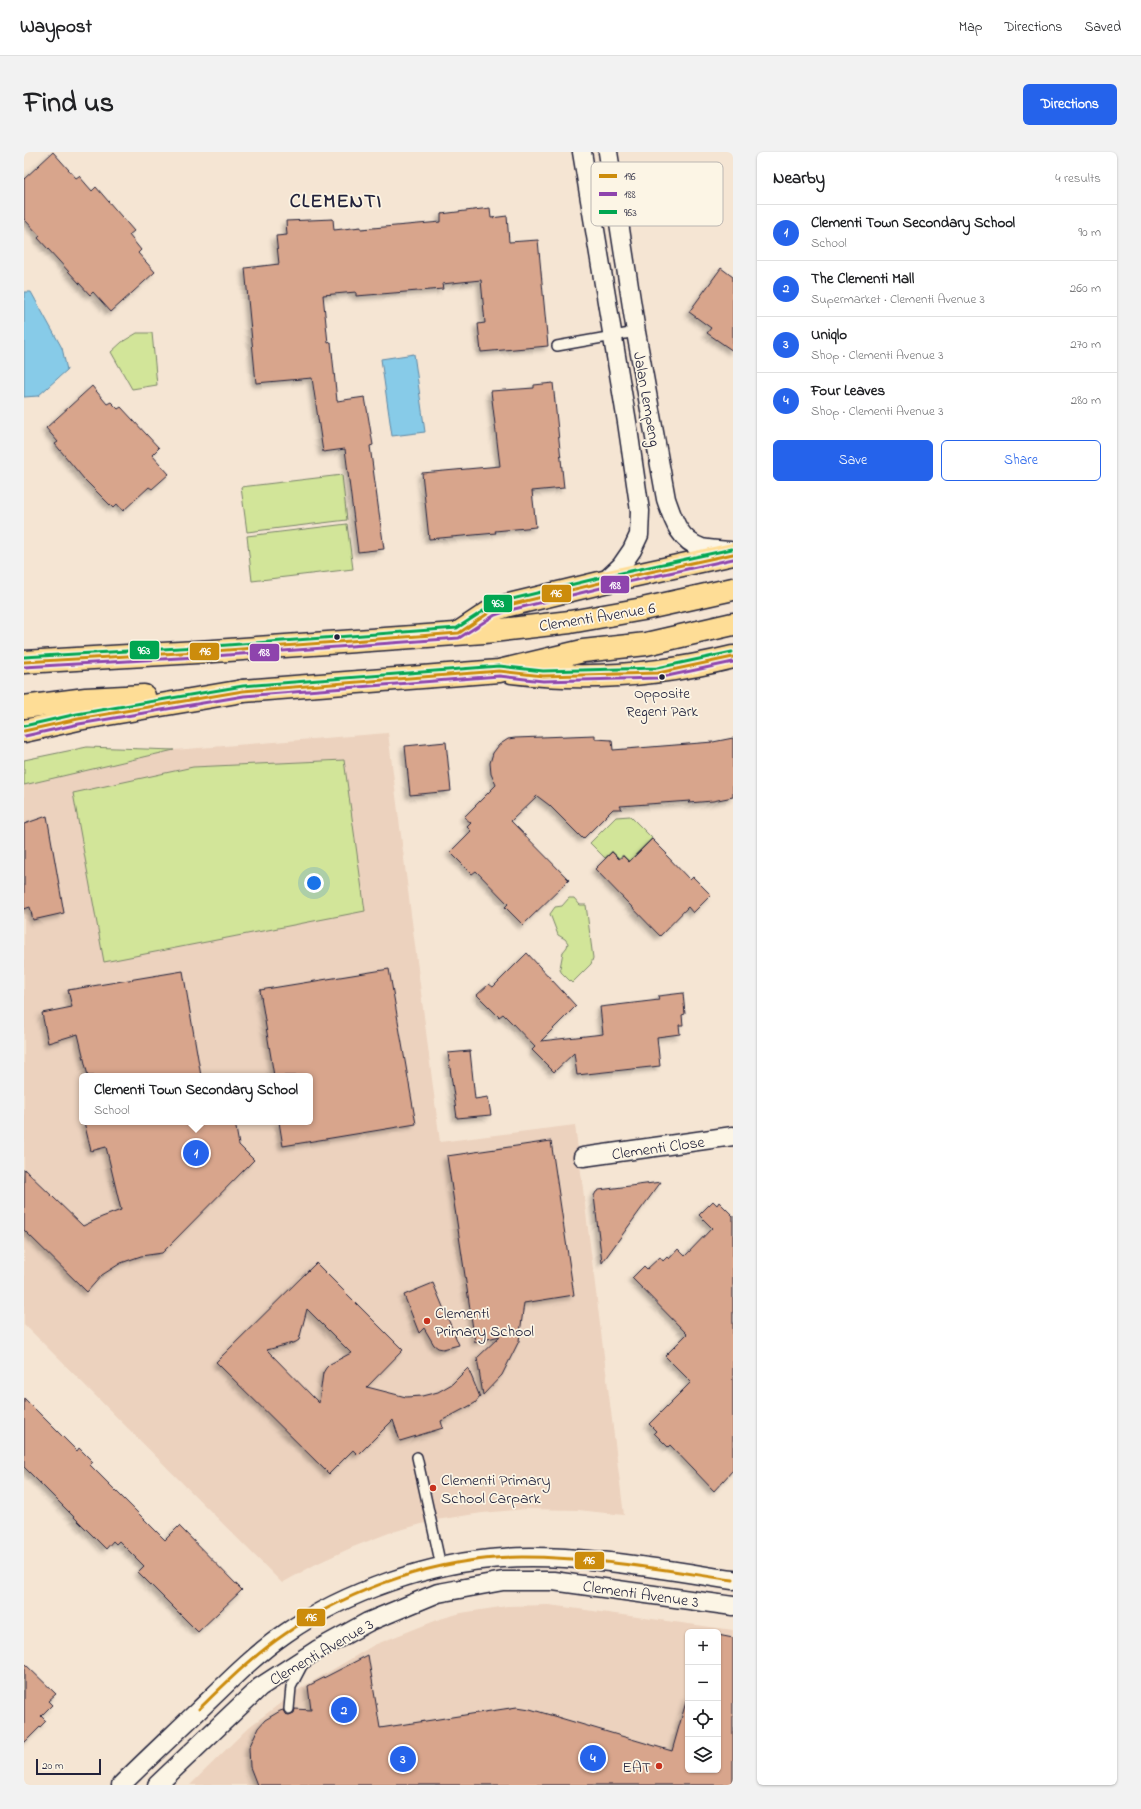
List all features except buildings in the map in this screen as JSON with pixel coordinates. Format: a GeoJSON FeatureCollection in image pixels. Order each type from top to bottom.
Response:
{"type":"FeatureCollection","features":[{"type":"Feature","properties":{"kind":"main road","name":"Clementi Avenue 6"},"geometry":{"type":"LineString","coordinates":[[459,633],[494,610],[604,582],[733,553]]}},
{"type":"Feature","properties":{"kind":"main road","name":"Clementi Avenue 6"},"geometry":{"type":"LineString","coordinates":[[24,662],[214,651],[484,632],[570,622],[644,609],[733,589]]}},
{"type":"Feature","properties":{"kind":"main road","name":"Clementi Avenue 6"},"geometry":{"type":"LineString","coordinates":[[243,691],[499,671],[584,651],[646,644],[733,624]]}},
{"type":"Feature","properties":{"kind":"main road","name":"Clementi Avenue 6"},"geometry":{"type":"LineString","coordinates":[[499,671],[550,676],[658,673],[733,657]]}},
{"type":"Feature","properties":{"kind":"main road"},"geometry":{"type":"LineString","coordinates":[[24,707],[86,698],[243,691]]}},
{"type":"Feature","properties":{"kind":"main road"},"geometry":{"type":"LineString","coordinates":[[24,732],[78,719],[243,691]]}},
{"type":"Feature","properties":{"kind":"street","name":"Jalan Lempeng"},"geometry":{"type":"LineString","coordinates":[[582,152],[591,205]]}},
{"type":"Feature","properties":{"kind":"street","name":"Jalan Lempeng"},"geometry":{"type":"LineString","coordinates":[[608,152],[610,162]]}},
{"type":"Feature","properties":{"kind":"street","name":"Jalan Lempeng"},"geometry":{"type":"LineString","coordinates":[[594,226],[627,422],[640,511],[639,535],[632,550],[620,566],[604,582]]}},
{"type":"Feature","properties":{"kind":"street","name":"Jalan Lempeng"},"geometry":{"type":"LineString","coordinates":[[619,226],[636,332],[666,499],[675,526],[687,540],[702,548],[733,553]]}},
{"type":"Feature","properties":{"kind":"street","name":"Clementi Close"},"geometry":{"type":"LineString","coordinates":[[583,1157],[733,1136]]}},
{"type":"Feature","properties":{"kind":"street","name":"Clementi Avenue 3"},"geometry":{"type":"LineString","coordinates":[[120,1785],[232,1677],[285,1633],[324,1610],[358,1594],[442,1566],[503,1558],[556,1558],[605,1562],[733,1580]]}},
{"type":"Feature","properties":{"kind":"street","name":"Clementi Avenue 3"},"geometry":{"type":"LineString","coordinates":[[157,1785],[260,1687],[317,1650],[368,1622],[438,1594],[503,1581],[561,1582],[733,1606]]}},
{"type":"Feature","properties":{"kind":"lane"},"geometry":{"type":"LineString","coordinates":[[557,346],[636,332]]}},
{"type":"Feature","properties":{"kind":"lane"},"geometry":{"type":"LineString","coordinates":[[417,1457],[442,1566]]}},
{"type":"Feature","properties":{"kind":"lane"},"geometry":{"type":"LineString","coordinates":[[289,1709],[291,1687],[301,1666],[317,1650]]}},
{"type":"Feature","properties":{"kind":"shaded area"},"geometry":{"type":"Polygon","coordinates":[[[388,733],[440,1142],[575,1125],[624,1515],[578,1510],[526,1509],[482,1513],[436,1520],[389,1533],[353,1547],[316,1564],[282,1583],[24,1324],[24,785],[174,750],[388,733]]]}},
{"type":"Feature","properties":{"kind":"shaded area"},"geometry":{"type":"Polygon","coordinates":[[[549,1605],[733,1630],[733,1785],[190,1785],[249,1727],[295,1692],[374,1645],[440,1619],[461,1613],[507,1606],[549,1605]]]}},
{"type":"Feature","properties":{"kind":"green space"},"geometry":{"type":"Polygon","coordinates":[[[137,333],[152,333],[157,385],[132,389],[111,352],[122,342],[137,333]]]}},
{"type":"Feature","properties":{"kind":"green space"},"geometry":{"type":"Polygon","coordinates":[[[342,475],[347,520],[247,532],[241,487],[342,475]]]}},
{"type":"Feature","properties":{"kind":"green space"},"geometry":{"type":"Polygon","coordinates":[[[347,524],[353,569],[252,581],[247,536],[347,524]]]}},
{"type":"Feature","properties":{"kind":"green space"},"geometry":{"type":"Polygon","coordinates":[[[87,747],[174,750],[24,785],[24,760],[87,747]]]}},
{"type":"Feature","properties":{"kind":"green space"},"geometry":{"type":"Polygon","coordinates":[[[344,760],[365,911],[104,962],[73,793],[193,767],[344,760]]]}},
{"type":"Feature","properties":{"kind":"green space"},"geometry":{"type":"Polygon","coordinates":[[[630,816],[652,838],[629,861],[623,855],[619,858],[612,851],[605,858],[590,843],[616,817],[630,816]]]}},
{"type":"Feature","properties":{"kind":"green space"},"geometry":{"type":"Polygon","coordinates":[[[569,898],[574,898],[580,905],[586,905],[593,958],[591,964],[572,983],[561,972],[560,968],[563,952],[568,943],[565,939],[558,935],[550,914],[555,907],[562,906],[569,898]]]}},
{"type":"Feature","properties":{"kind":"water"},"geometry":{"type":"Polygon","coordinates":[[[24,292],[31,292],[62,348],[67,370],[38,396],[24,397],[24,292]]]}},
{"type":"Feature","properties":{"kind":"water"},"geometry":{"type":"Polygon","coordinates":[[[414,354],[425,432],[392,436],[381,359],[414,354]]]}},
{"type":"Feature","properties":{"kind":"transit line","name":"963"},"geometry":{"type":"LineString","coordinates":[[24,657],[214,646],[457,628],[491,606],[508,600],[603,577],[732,549]]}},
{"type":"Feature","properties":{"kind":"transit line","name":"196"},"geometry":{"type":"LineString","coordinates":[[24,662],[214,651],[459,633],[493,610],[509,605],[604,582],[733,554]]}},
{"type":"Feature","properties":{"kind":"transit line","name":"188"},"geometry":{"type":"LineString","coordinates":[[24,667],[214,656],[459,638],[495,615],[510,610],[605,587],[733,559]]}},
{"type":"Feature","properties":{"kind":"transit line","name":"963"},"geometry":{"type":"LineString","coordinates":[[24,726],[77,714],[243,686],[499,666],[543,671],[657,668],[732,652]]}},
{"type":"Feature","properties":{"kind":"transit line","name":"196"},"geometry":{"type":"LineString","coordinates":[[24,731],[78,719],[243,691],[499,671],[543,676],[658,673],[733,657]]}},
{"type":"Feature","properties":{"kind":"transit line","name":"188"},"geometry":{"type":"LineString","coordinates":[[25,736],[79,724],[244,696],[499,676],[543,681],[658,678],[733,662]]}},
{"type":"Feature","properties":{"kind":"transit line","name":"196"},"geometry":{"type":"LineString","coordinates":[[199,1709],[262,1651],[311,1617],[368,1589],[429,1569],[460,1562],[492,1558],[523,1557],[576,1559],[733,1580]]}},
{"type":"Feature","properties":{"kind":"place","name":"Opposite Regent Park"},"geometry":{"type":"Point","coordinates":[662,677]}},
{"type":"Feature","properties":{"kind":"place","name":"Clementi Town Secondary School"},"geometry":{"type":"Point","coordinates":[196,1153]}},
{"type":"Feature","properties":{"kind":"place","name":"Clementi Primary School"},"geometry":{"type":"Point","coordinates":[427,1321]}},
{"type":"Feature","properties":{"kind":"place","name":"Clementi Primary School Carpark"},"geometry":{"type":"Point","coordinates":[433,1488]}},
{"type":"Feature","properties":{"kind":"place","name":"The Clementi Mall"},"geometry":{"type":"Point","coordinates":[344,1710]}},
{"type":"Feature","properties":{"kind":"place","name":"Four Leaves"},"geometry":{"type":"Point","coordinates":[593,1758]}},
{"type":"Feature","properties":{"kind":"place","name":"Uniqlo"},"geometry":{"type":"Point","coordinates":[403,1759]}},
{"type":"Feature","properties":{"kind":"place","name":"EAT"},"geometry":{"type":"Point","coordinates":[659,1766]}},
{"type":"Feature","properties":{"kind":"district","name":"CLEMENTI"},"geometry":{"type":"Point","coordinates":[336,200]}}]}
